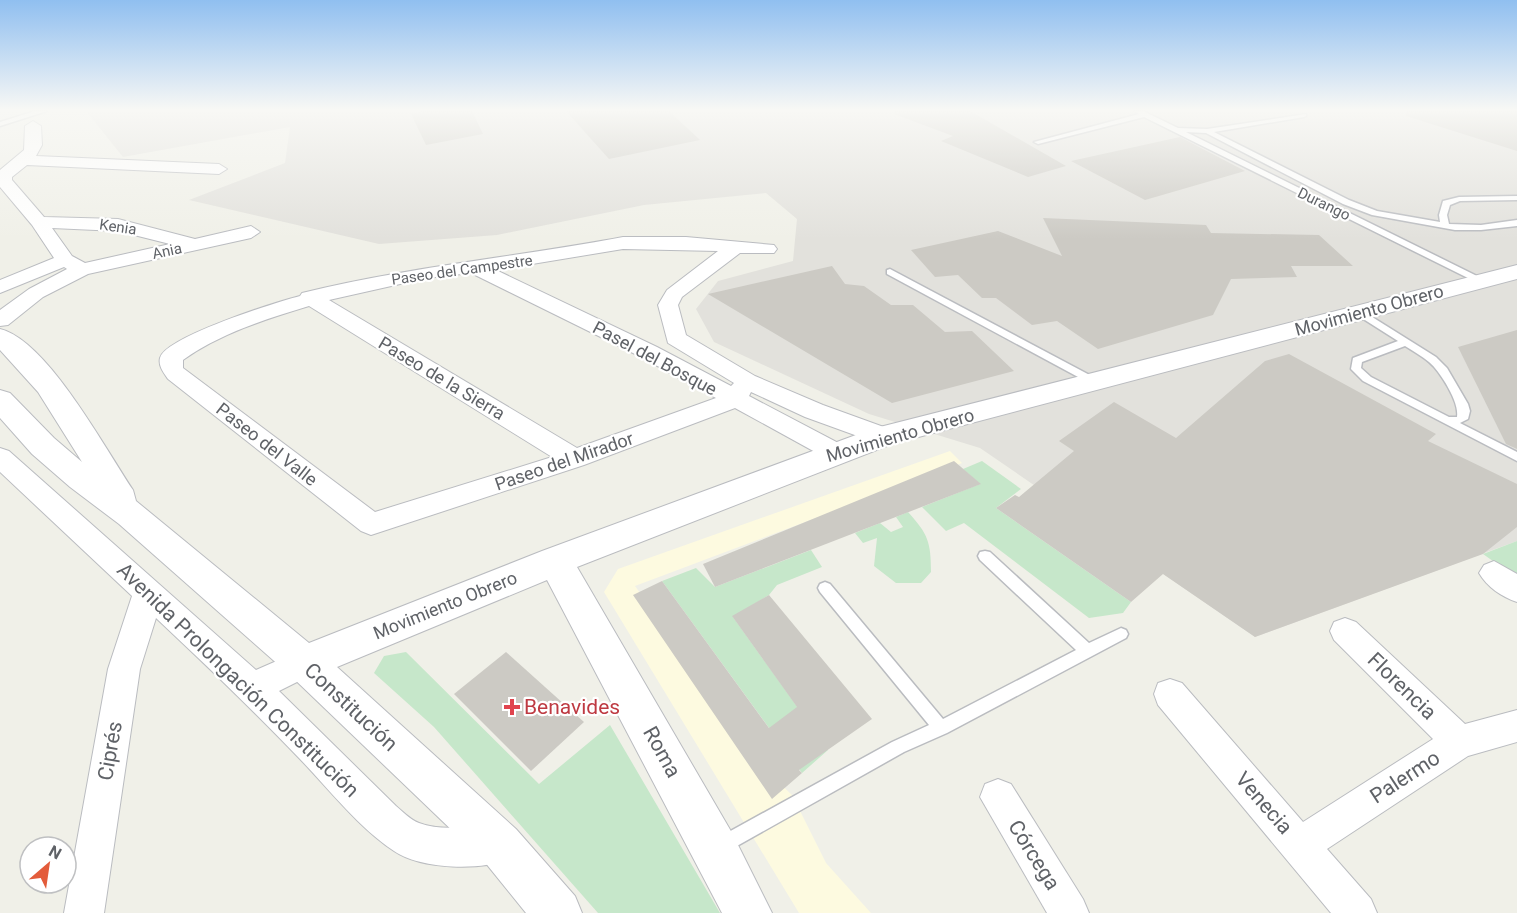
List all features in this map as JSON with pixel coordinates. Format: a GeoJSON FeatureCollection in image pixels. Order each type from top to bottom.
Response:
{"type":"FeatureCollection","features":[{"type":"Feature","properties":{"kind":"street"},"geometry":{"type":"LineString","coordinates":[[29,154],[3,176],[4,181],[74,265]]}},
{"type":"Feature","properties":{"kind":"street"},"geometry":{"type":"LineString","coordinates":[[24,160],[219,169]]}},
{"type":"Feature","properties":{"kind":"street","name":"Kenia"},"geometry":{"type":"LineString","coordinates":[[39,222],[118,225],[195,244]]}},
{"type":"Feature","properties":{"kind":"street","name":"Ania"},"geometry":{"type":"LineString","coordinates":[[74,265],[251,232]]}},
{"type":"Feature","properties":{"kind":"street","name":"Paseo del Campestre"},"geometry":{"type":"LineString","coordinates":[[171,358],[195,341],[309,297],[428,272],[532,260],[623,243],[686,243],[767,249]]}},
{"type":"Feature","properties":{"kind":"street"},"geometry":{"type":"LineString","coordinates":[[735,248],[674,294],[668,305],[676,338],[741,391],[814,411],[883,436]]}},
{"type":"Feature","properties":{"kind":"street"},"geometry":{"type":"LineString","coordinates":[[8,284],[74,265]]}},
{"type":"Feature","properties":{"kind":"street"},"geometry":{"type":"LineString","coordinates":[[0,320],[74,265]]}},
{"type":"Feature","properties":{"kind":"street","name":"Pasel del Bosque"},"geometry":{"type":"LineString","coordinates":[[474,267],[649,352],[741,391],[835,452]]}},
{"type":"Feature","properties":{"kind":"street","name":"Movimiento Obrero"},"geometry":{"type":"LineString","coordinates":[[304,663],[555,561],[835,452],[883,436],[1517,272]]}},
{"type":"Feature","properties":{"kind":"street"},"geometry":{"type":"LineString","coordinates":[[8,284],[36,293]]}},
{"type":"Feature","properties":{"kind":"street","name":"Paseo de la Sierra"},"geometry":{"type":"LineString","coordinates":[[309,297],[575,459]]}},
{"type":"Feature","properties":{"kind":"street","name":"Constitución"},"geometry":{"type":"LineString","coordinates":[[0,337],[13,343],[35,368],[131,515]]}},
{"type":"Feature","properties":{"kind":"street"},"geometry":{"type":"LineString","coordinates":[[649,352],[676,338]]}},
{"type":"Feature","properties":{"kind":"street","name":"Paseo del Valle"},"geometry":{"type":"LineString","coordinates":[[171,358],[172,368],[176,374],[371,524]]}},
{"type":"Feature","properties":{"kind":"street","name":"Paseo del Mirador"},"geometry":{"type":"LineString","coordinates":[[371,524],[575,459],[741,391]]}},
{"type":"Feature","properties":{"kind":"street","name":"Constitución"},"geometry":{"type":"LineString","coordinates":[[0,400],[43,446],[81,479],[131,515],[304,663],[500,845],[558,913]]}},
{"type":"Feature","properties":{"kind":"street","name":"Avenida Prolongación Constitución"},"geometry":{"type":"LineString","coordinates":[[0,457],[253,688],[383,819],[408,839],[444,849],[500,845]]}},
{"type":"Feature","properties":{"kind":"street","name":"Roma"},"geometry":{"type":"LineString","coordinates":[[555,561],[716,849],[748,913]]}},
{"type":"Feature","properties":{"kind":"street"},"geometry":{"type":"LineString","coordinates":[[1494,573],[1517,590]]}},
{"type":"Feature","properties":{"kind":"street","name":"Ciprés"},"geometry":{"type":"LineString","coordinates":[[84,913],[124,669],[149,591]]}},
{"type":"Feature","properties":{"kind":"street","name":"Florencia"},"geometry":{"type":"LineString","coordinates":[[1345,631],[1459,742]]}},
{"type":"Feature","properties":{"kind":"street"},"geometry":{"type":"LineString","coordinates":[[253,688],[304,663]]}},
{"type":"Feature","properties":{"kind":"street","name":"Venecia"},"geometry":{"type":"LineString","coordinates":[[1170,694],[1358,913]]}},
{"type":"Feature","properties":{"kind":"street","name":"Palermo"},"geometry":{"type":"LineString","coordinates":[[1300,845],[1459,742],[1517,726]]}},
{"type":"Feature","properties":{"kind":"street","name":"Córcega"},"geometry":{"type":"LineString","coordinates":[[998,797],[1069,913]]}},
{"type":"Feature","properties":{"kind":"lane","name":"Durango"},"geometry":{"type":"LineString","coordinates":[[1223,154],[1479,281]]}},
{"type":"Feature","properties":{"kind":"lane"},"geometry":{"type":"LineString","coordinates":[[1251,154],[1346,202],[1375,213],[1445,226],[1480,229],[1517,223]]}},
{"type":"Feature","properties":{"kind":"lane"},"geometry":{"type":"LineString","coordinates":[[1445,226],[1443,215],[1446,203],[1459,200],[1517,198]]}},
{"type":"Feature","properties":{"kind":"lane"},"geometry":{"type":"LineString","coordinates":[[890,272],[1095,382]]}},
{"type":"Feature","properties":{"kind":"lane"},"geometry":{"type":"LineString","coordinates":[[1360,313],[1432,359],[1443,370],[1464,411],[1462,419],[1452,422],[1445,420]]}},
{"type":"Feature","properties":{"kind":"lane"},"geometry":{"type":"LineString","coordinates":[[1406,342],[1363,356],[1357,360],[1356,369],[1367,379],[1517,457]]}},
{"type":"Feature","properties":{"kind":"lane"},"geometry":{"type":"LineString","coordinates":[[985,556],[1087,651]]}},
{"type":"Feature","properties":{"kind":"lane"},"geometry":{"type":"LineString","coordinates":[[825,588],[941,728]]}},
{"type":"Feature","properties":{"kind":"lane"},"geometry":{"type":"LineString","coordinates":[[716,849],[898,747],[941,728],[1121,633]]}},
{"type":"Feature","properties":{"kind":"shaded area"},"geometry":{"type":"Polygon","coordinates":[[[120,154],[142,154],[123,157],[120,154]]]}},
{"type":"Feature","properties":{"kind":"shaded area"},"geometry":{"type":"Polygon","coordinates":[[[286,154],[1517,154],[1517,541],[1255,637],[980,448],[869,414],[714,342],[696,309],[718,281],[793,261],[797,219],[766,193],[644,205],[497,235],[379,244],[189,200],[285,163],[286,154]]]}},
{"type":"Feature","properties":{"kind":"shaded area"},"geometry":{"type":"Polygon","coordinates":[[[950,451],[962,463],[635,586],[773,777],[792,795],[826,863],[871,913],[799,913],[604,592],[618,569],[950,451]]]}},
{"type":"Feature","properties":{"kind":"green space"},"geometry":{"type":"Polygon","coordinates":[[[982,461],[1021,489],[996,508],[1131,602],[1123,613],[1089,618],[964,523],[946,531],[922,507],[980,484],[963,469],[982,461]]]}},
{"type":"Feature","properties":{"kind":"green space"},"geometry":{"type":"Polygon","coordinates":[[[908,512],[920,526],[929,546],[931,572],[921,583],[896,583],[874,566],[877,538],[863,543],[855,533],[880,523],[891,532],[903,527],[896,517],[908,512]]]}},
{"type":"Feature","properties":{"kind":"green space"},"geometry":{"type":"Polygon","coordinates":[[[1517,541],[1517,578],[1483,554],[1517,541]]]}},
{"type":"Feature","properties":{"kind":"green space"},"geometry":{"type":"Polygon","coordinates":[[[811,550],[822,567],[777,585],[769,595],[733,617],[828,750],[802,773],[662,581],[696,568],[715,587],[811,550]]]}},
{"type":"Feature","properties":{"kind":"green space"},"geometry":{"type":"Polygon","coordinates":[[[406,652],[539,784],[610,725],[720,913],[598,913],[434,727],[374,673],[384,656],[406,652]]]}},
{"type":"Feature","properties":{"kind":"building"},"geometry":{"type":"Polygon","coordinates":[[[604,154],[635,154],[609,159],[604,154]]]}},
{"type":"Feature","properties":{"kind":"building"},"geometry":{"type":"Polygon","coordinates":[[[971,154],[1044,154],[1066,166],[1028,177],[971,154]]]}},
{"type":"Feature","properties":{"kind":"building"},"geometry":{"type":"Polygon","coordinates":[[[1105,154],[1212,154],[1245,171],[1145,200],[1071,161],[1105,154]]]}},
{"type":"Feature","properties":{"kind":"building"},"geometry":{"type":"Polygon","coordinates":[[[1043,218],[1206,225],[1211,233],[1319,235],[1353,266],[1291,266],[1297,277],[1231,279],[1213,315],[1098,349],[1057,321],[1032,325],[996,298],[982,298],[958,275],[935,277],[911,250],[998,231],[1062,256],[1043,218]]]}},
{"type":"Feature","properties":{"kind":"building"},"geometry":{"type":"Polygon","coordinates":[[[832,266],[845,284],[864,286],[891,305],[913,305],[945,332],[972,331],[1014,371],[892,403],[708,294],[832,266]]]}},
{"type":"Feature","properties":{"kind":"building"},"geometry":{"type":"Polygon","coordinates":[[[1517,330],[1517,449],[1506,444],[1458,347],[1517,330]]]}},
{"type":"Feature","properties":{"kind":"building"},"geometry":{"type":"Polygon","coordinates":[[[1289,354],[1436,434],[1428,441],[1517,484],[1517,527],[1483,554],[1255,637],[1163,574],[1131,602],[996,508],[1015,495],[1019,497],[1074,451],[1059,441],[1114,402],[1176,438],[1265,361],[1289,354]]]}},
{"type":"Feature","properties":{"kind":"building"},"geometry":{"type":"Polygon","coordinates":[[[954,461],[981,484],[715,587],[703,564],[954,461]]]}},
{"type":"Feature","properties":{"kind":"building"},"geometry":{"type":"Polygon","coordinates":[[[662,581],[769,728],[797,707],[732,616],[769,595],[872,719],[799,770],[802,773],[772,799],[633,595],[662,581]]]}},
{"type":"Feature","properties":{"kind":"building"},"geometry":{"type":"Polygon","coordinates":[[[506,652],[584,722],[531,771],[454,694],[506,652]]]}},
{"type":"Feature","properties":{"kind":"place","name":"Benavides"},"geometry":{"type":"Point","coordinates":[512,707]}}]}
